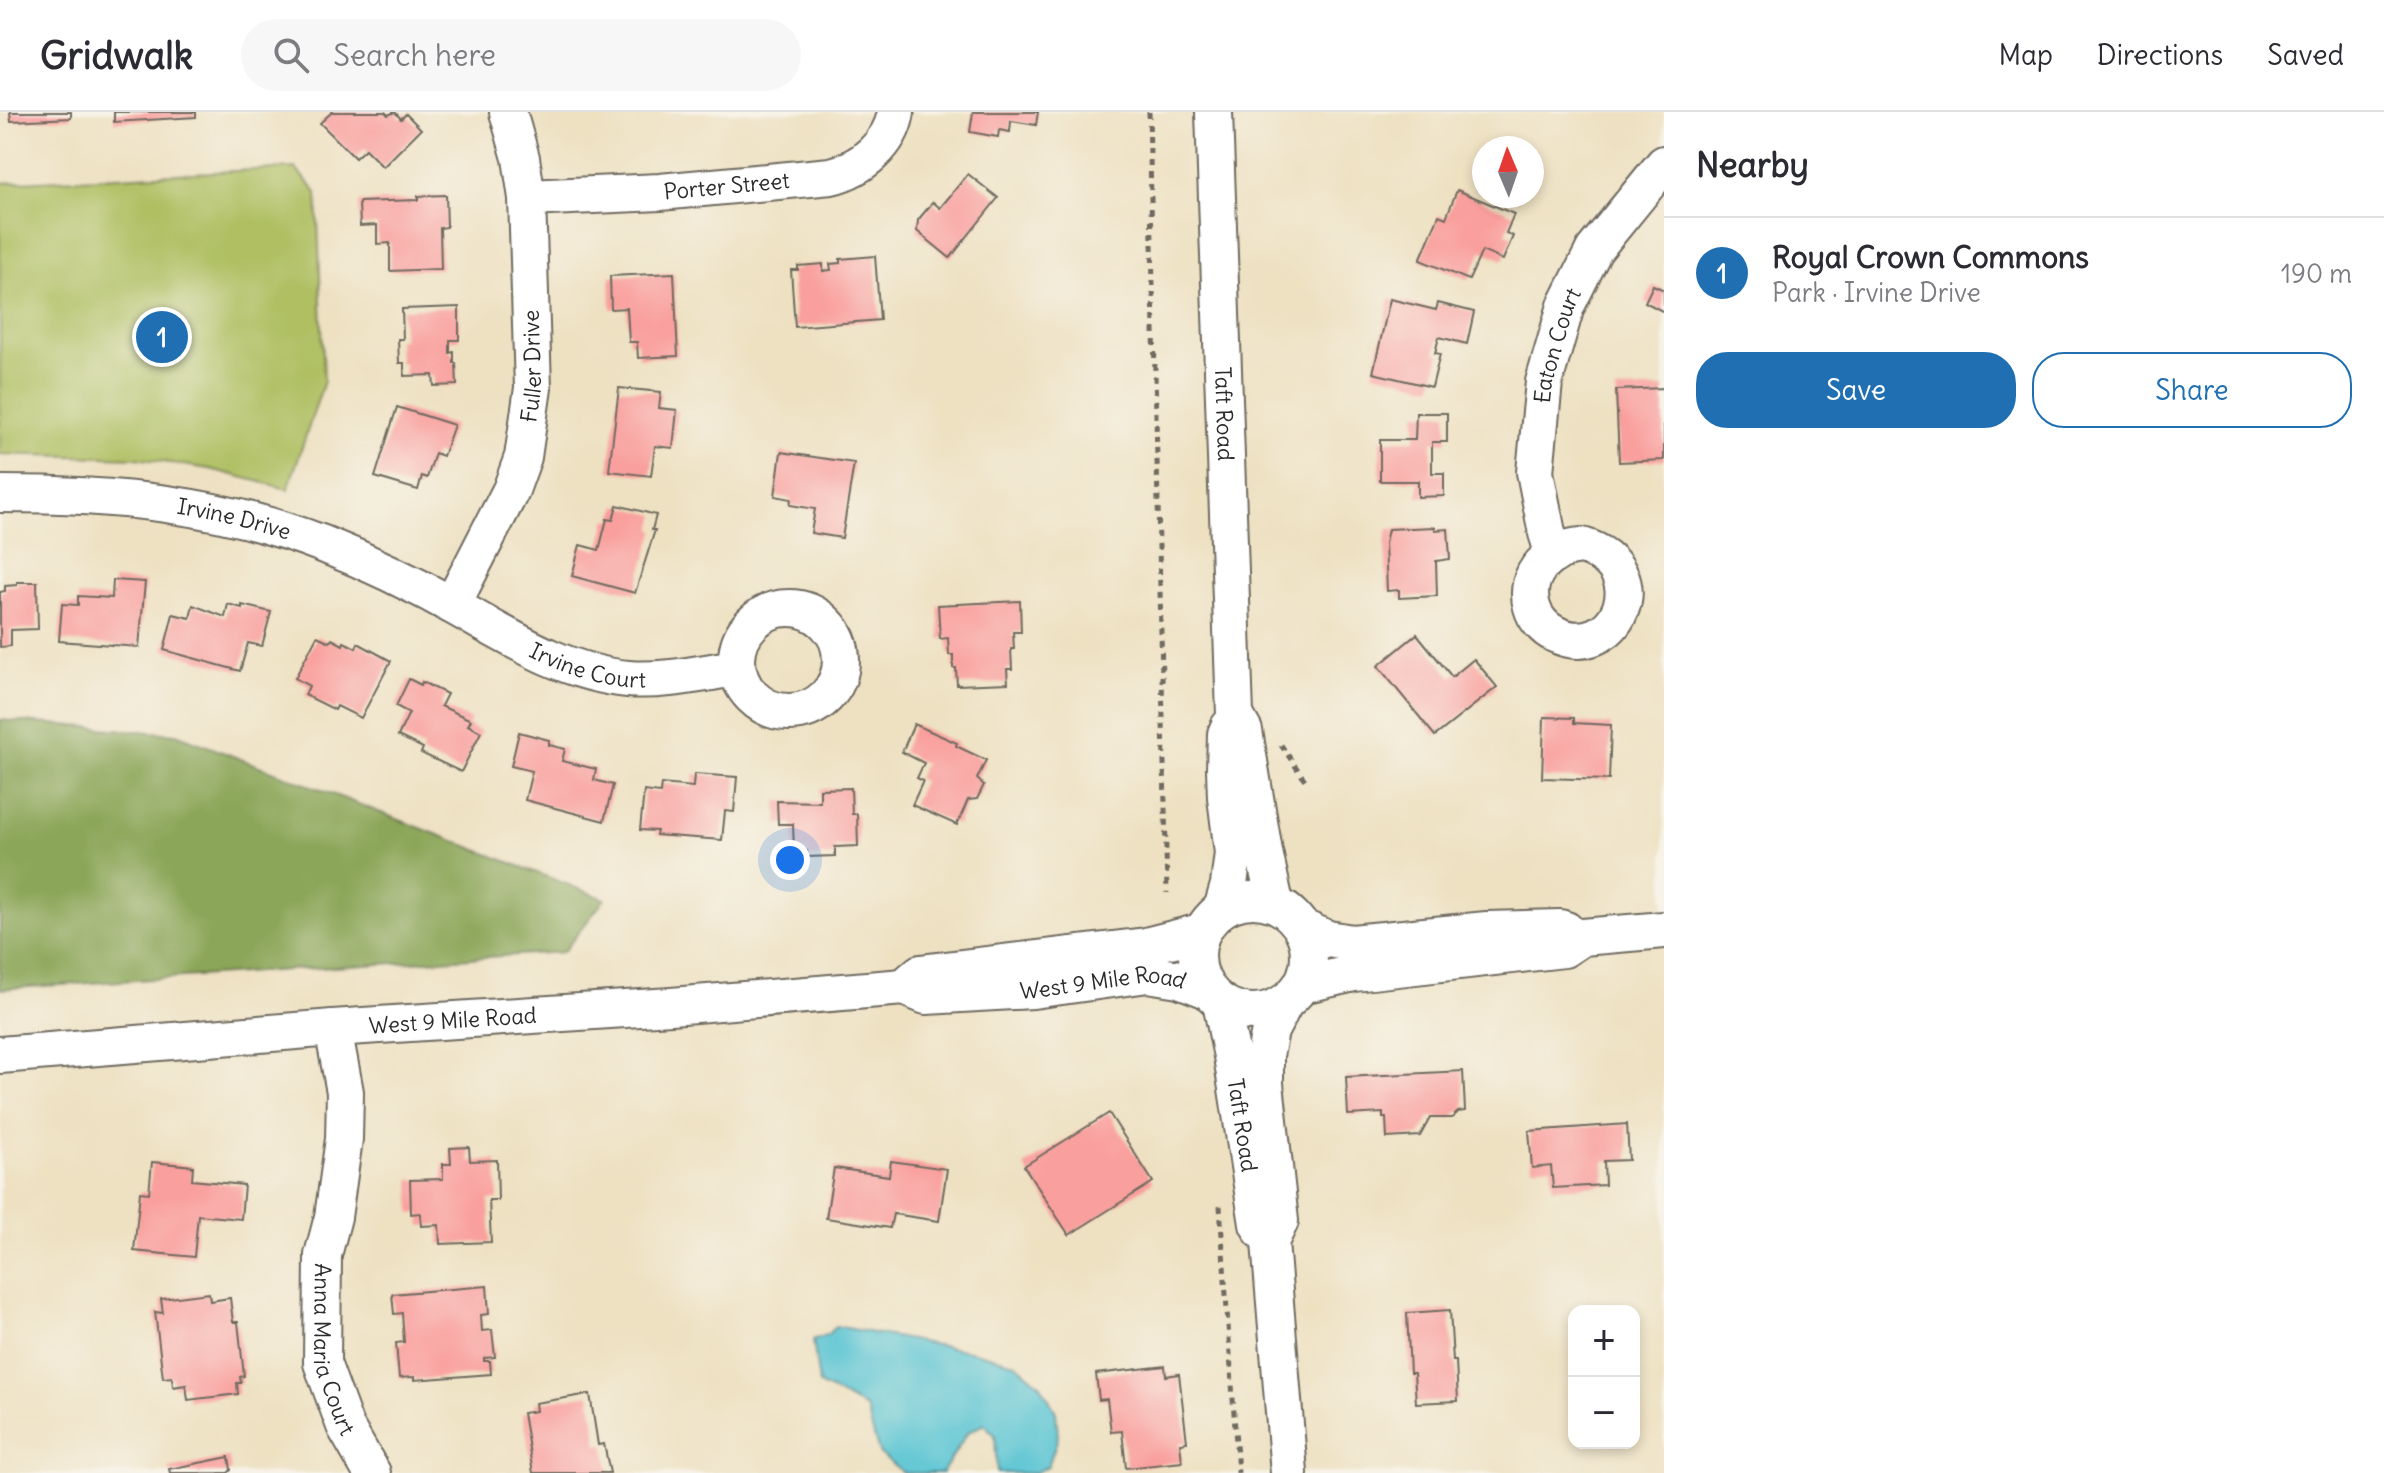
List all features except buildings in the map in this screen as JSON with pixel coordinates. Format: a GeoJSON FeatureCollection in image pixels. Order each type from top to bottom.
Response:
{"type":"FeatureCollection","features":[{"type":"Feature","properties":{"kind":"street","name":"Fuller Drive"},"geometry":{"type":"LineString","coordinates":[[452,605],[511,490],[523,457],[533,388],[527,198],[521,158],[508,112]]}},
{"type":"Feature","properties":{"kind":"street","name":"Porter Street"},"geometry":{"type":"LineString","coordinates":[[527,198],[660,192],[831,176],[848,172],[880,148],[896,112]]}},
{"type":"Feature","properties":{"kind":"street","name":"Taft Road"},"geometry":{"type":"LineString","coordinates":[[1212,920],[1229,885],[1233,853],[1226,797],[1226,734],[1235,715],[1214,112]]}},
{"type":"Feature","properties":{"kind":"street","name":"Eaton Court"},"geometry":{"type":"LineString","coordinates":[[1554,555],[1535,472],[1547,371],[1566,306],[1594,250],[1664,164]]}},
{"type":"Feature","properties":{"kind":"street","name":"Irvine Drive"},"geometry":{"type":"LineString","coordinates":[[0,494],[140,499],[227,514],[333,548],[452,605]]}},
{"type":"Feature","properties":{"kind":"street","name":"Irvine Court"},"geometry":{"type":"LineString","coordinates":[[452,605],[532,649],[566,664],[601,674],[628,679],[666,679],[737,668]]}},
{"type":"Feature","properties":{"kind":"street","name":"Taft Road"},"geometry":{"type":"LineString","coordinates":[[1235,715],[1244,731],[1275,903]]}},
{"type":"Feature","properties":{"kind":"street"},"geometry":{"type":"LineString","coordinates":[[1582,937],[1564,949],[1354,973],[1293,995],[1271,1009],[1249,1011],[1213,996],[1198,970],[1198,952],[1212,920],[1239,901],[1275,903],[1288,911],[1303,928],[1328,939],[1352,943],[1487,930],[1560,928],[1582,937],[1664,930]]}},
{"type":"Feature","properties":{"kind":"street","name":"West 9 Mile Road"},"geometry":{"type":"LineString","coordinates":[[904,987],[920,973],[1146,946],[1212,920]]}},
{"type":"Feature","properties":{"kind":"street"},"geometry":{"type":"LineString","coordinates":[[1293,995],[1307,967],[1303,928]]}},
{"type":"Feature","properties":{"kind":"street","name":"West 9 Mile Road"},"geometry":{"type":"LineString","coordinates":[[0,1055],[904,987],[926,996],[1033,990],[1148,974],[1179,979],[1213,996]]}},
{"type":"Feature","properties":{"kind":"street","name":"Taft Road"},"geometry":{"type":"LineString","coordinates":[[1270,1242],[1280,1221],[1265,1084],[1265,1055],[1270,1031],[1293,995]]}},
{"type":"Feature","properties":{"kind":"street","name":"Taft Road"},"geometry":{"type":"LineString","coordinates":[[1213,996],[1232,1056],[1258,1224],[1270,1242],[1289,1473]]}},
{"type":"Feature","properties":{"kind":"street","name":"Anna Maria Court"},"geometry":{"type":"LineString","coordinates":[[333,1028],[345,1092],[344,1139],[333,1217],[323,1255],[322,1363],[345,1426],[372,1473]]}},
{"type":"Feature","properties":{"kind":"path"},"geometry":{"type":"LineString","coordinates":[[1149,112],[1167,893]]}},
{"type":"Feature","properties":{"kind":"path"},"geometry":{"type":"LineString","coordinates":[[1220,1203],[1238,1473]]}},
{"type":"Feature","properties":{"kind":"green space"},"geometry":{"type":"Polygon","coordinates":[[[295,168],[317,193],[324,381],[288,489],[210,469],[136,458],[0,454],[0,183],[295,168]]]}},
{"type":"Feature","properties":{"kind":"green space"},"geometry":{"type":"Polygon","coordinates":[[[0,720],[176,734],[605,899],[563,952],[0,989],[0,720]]]}},
{"type":"Feature","properties":{"kind":"water"},"geometry":{"type":"Polygon","coordinates":[[[836,1326],[974,1352],[1015,1363],[1041,1385],[1056,1412],[1058,1437],[1048,1466],[1034,1473],[997,1473],[995,1435],[984,1424],[968,1432],[942,1473],[904,1473],[879,1453],[866,1408],[819,1384],[813,1340],[828,1334],[836,1326]]]}},
{"type":"Feature","properties":{"kind":"place","name":"Royal Crown Commons"},"geometry":{"type":"Point","coordinates":[162,337]}}]}
